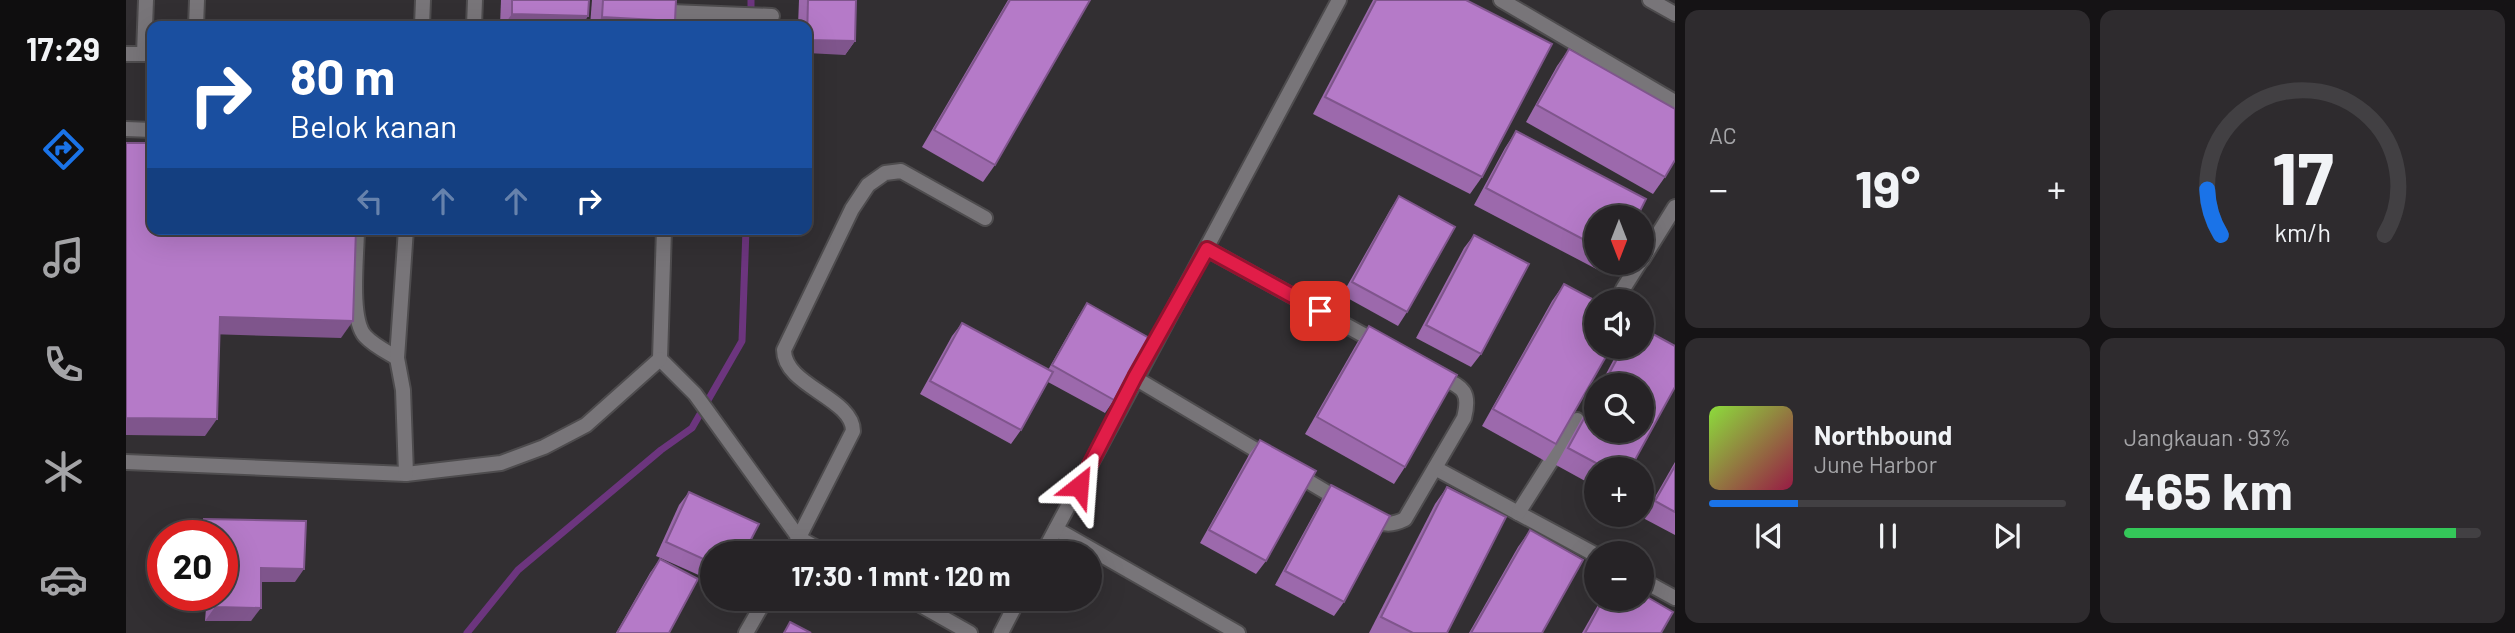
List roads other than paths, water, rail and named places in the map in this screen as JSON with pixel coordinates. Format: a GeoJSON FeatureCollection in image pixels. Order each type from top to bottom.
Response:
{"type":"FeatureCollection","features":[{"type":"Feature","properties":{"kind":"lane"},"geometry":{"type":"LineString","coordinates":[[146,0],[147,27]]}},
{"type":"Feature","properties":{"kind":"lane"},"geometry":{"type":"LineString","coordinates":[[196,21],[197,0]]}},
{"type":"Feature","properties":{"kind":"lane"},"geometry":{"type":"LineString","coordinates":[[422,21],[423,0]]}},
{"type":"Feature","properties":{"kind":"lane"},"geometry":{"type":"LineString","coordinates":[[474,21],[475,0]]}},
{"type":"Feature","properties":{"kind":"lane"},"geometry":{"type":"LineString","coordinates":[[1050,541],[1339,0]]}},
{"type":"Feature","properties":{"kind":"lane"},"geometry":{"type":"LineString","coordinates":[[1501,0],[1675,102]]}},
{"type":"Feature","properties":{"kind":"lane"},"geometry":{"type":"LineString","coordinates":[[1650,0],[1675,14]]}},
{"type":"Feature","properties":{"kind":"lane"},"geometry":{"type":"LineString","coordinates":[[671,13],[772,16]]}},
{"type":"Feature","properties":{"kind":"lane"},"geometry":{"type":"LineString","coordinates":[[126,54],[147,54]]}},
{"type":"Feature","properties":{"kind":"lane"},"geometry":{"type":"LineString","coordinates":[[126,129],[147,130]]}},
{"type":"Feature","properties":{"kind":"lane"},"geometry":{"type":"LineString","coordinates":[[797,541],[853,431],[853,424],[844,411],[791,369],[784,359],[784,350],[852,209],[868,185],[885,173],[901,172],[985,218]]}},
{"type":"Feature","properties":{"kind":"lane"},"geometry":{"type":"LineString","coordinates":[[1654,240],[1675,206]]}},
{"type":"Feature","properties":{"kind":"lane"},"geometry":{"type":"LineString","coordinates":[[357,235],[358,319],[365,336],[397,358]]}},
{"type":"Feature","properties":{"kind":"lane"},"geometry":{"type":"LineString","coordinates":[[406,235],[397,358],[403,390],[406,474]]}},
{"type":"Feature","properties":{"kind":"lane"},"geometry":{"type":"LineString","coordinates":[[126,462],[406,474],[501,463],[544,447],[586,425],[660,359],[664,235]]}},
{"type":"Feature","properties":{"kind":"lane"},"geometry":{"type":"LineString","coordinates":[[1207,249],[1385,347]]}},
{"type":"Feature","properties":{"kind":"lane"},"geometry":{"type":"LineString","coordinates":[[1623,289],[1632,275]]}},
{"type":"Feature","properties":{"kind":"lane"},"geometry":{"type":"LineString","coordinates":[[660,359],[695,394],[799,538],[804,541]]}},
{"type":"Feature","properties":{"kind":"lane"},"geometry":{"type":"LineString","coordinates":[[1135,377],[1377,522],[1394,524],[1405,519],[1465,418],[1468,403],[1463,390],[1421,366]]}},
{"type":"Feature","properties":{"kind":"lane"},"geometry":{"type":"LineString","coordinates":[[1518,513],[1577,420]]}},
{"type":"Feature","properties":{"kind":"lane"},"geometry":{"type":"LineString","coordinates":[[1435,468],[1584,549]]}},
{"type":"Feature","properties":{"kind":"lane"},"geometry":{"type":"LineString","coordinates":[[1056,529],[1238,633]]}},
{"type":"Feature","properties":{"kind":"lane"},"geometry":{"type":"LineString","coordinates":[[1654,587],[1675,598]]}},
{"type":"Feature","properties":{"kind":"lane"},"geometry":{"type":"LineString","coordinates":[[746,633],[758,611]]}},
{"type":"Feature","properties":{"kind":"lane"},"geometry":{"type":"LineString","coordinates":[[931,611],[970,633]]}},
{"type":"Feature","properties":{"kind":"lane"},"geometry":{"type":"LineString","coordinates":[[1002,633],[1013,611]]}},
{"type":"Feature","properties":{"kind":"waterway"},"geometry":{"type":"LineString","coordinates":[[751,0],[751,21]]}},
{"type":"Feature","properties":{"kind":"waterway"},"geometry":{"type":"LineString","coordinates":[[467,633],[518,570],[661,450],[692,428],[742,341],[746,235]]}}]}
